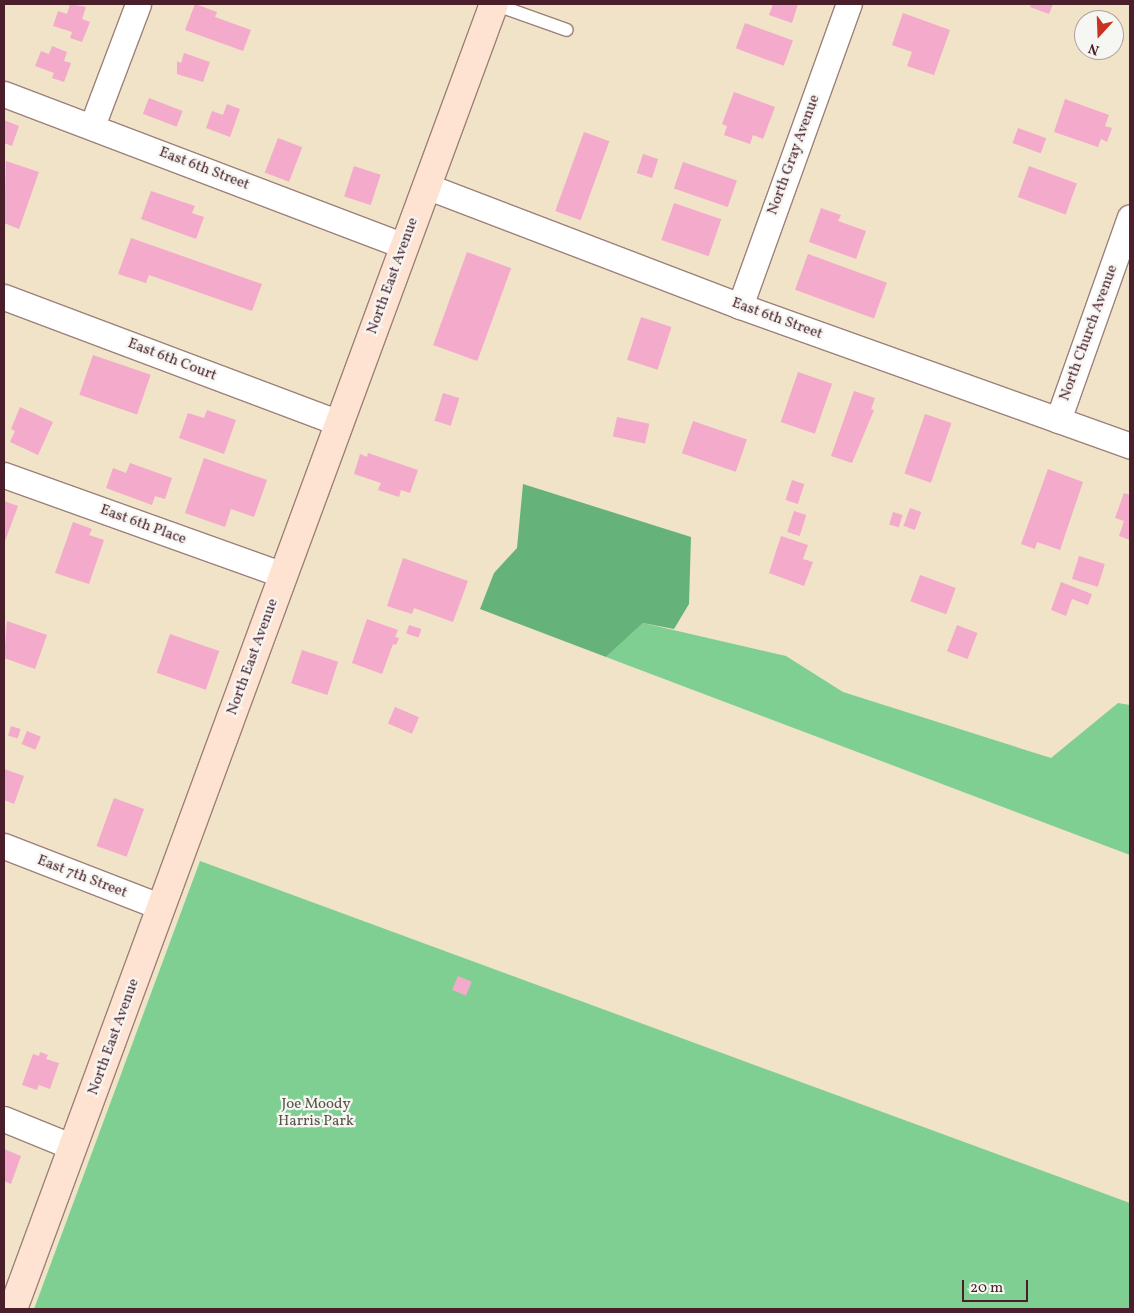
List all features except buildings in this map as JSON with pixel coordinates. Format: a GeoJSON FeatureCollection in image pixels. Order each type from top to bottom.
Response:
{"type":"FeatureCollection","features":[{"type":"Feature","properties":{"kind":"main road","name":"North East Avenue"},"geometry":{"type":"LineString","coordinates":[[12,1309],[494,4]]}},
{"type":"Feature","properties":{"kind":"street"},"geometry":{"type":"LineString","coordinates":[[92,126],[138,4]]}},
{"type":"Feature","properties":{"kind":"street","name":"North Gray Avenue"},"geometry":{"type":"LineString","coordinates":[[740,306],[849,4]]}},
{"type":"Feature","properties":{"kind":"street","name":"East 6th Street"},"geometry":{"type":"LineString","coordinates":[[4,94],[404,246]]}},
{"type":"Feature","properties":{"kind":"street","name":"East 6th Street"},"geometry":{"type":"LineString","coordinates":[[426,186],[740,306],[1130,446]]}},
{"type":"Feature","properties":{"kind":"street","name":"North Church Avenue"},"geometry":{"type":"LineString","coordinates":[[1058,420],[1130,217]]}},
{"type":"Feature","properties":{"kind":"street","name":"East 6th Court"},"geometry":{"type":"LineString","coordinates":[[4,296],[339,423]]}},
{"type":"Feature","properties":{"kind":"street","name":"East 6th Place"},"geometry":{"type":"LineString","coordinates":[[4,475],[283,575]]}},
{"type":"Feature","properties":{"kind":"street","name":"East 7th Street"},"geometry":{"type":"LineString","coordinates":[[4,846],[161,908]]}},
{"type":"Feature","properties":{"kind":"street"},"geometry":{"type":"LineString","coordinates":[[4,1119],[73,1147]]}},
{"type":"Feature","properties":{"kind":"lane"},"geometry":{"type":"LineString","coordinates":[[494,4],[567,30]]}},
{"type":"Feature","properties":{"kind":"green space"},"geometry":{"type":"Polygon","coordinates":[[[523,484],[691,537],[689,604],[674,629],[643,623],[606,657],[480,609],[494,573],[517,548],[523,484]]]}},
{"type":"Feature","properties":{"kind":"green space"},"geometry":{"type":"Polygon","coordinates":[[[643,623],[786,656],[843,692],[1051,758],[1118,703],[1130,705],[1130,855],[606,657],[643,623]]]}},
{"type":"Feature","properties":{"kind":"green space","name":"Joe Moody Harris Park"},"geometry":{"type":"Polygon","coordinates":[[[200,861],[1130,1203],[1130,1309],[34,1309],[200,861]]]}}]}
